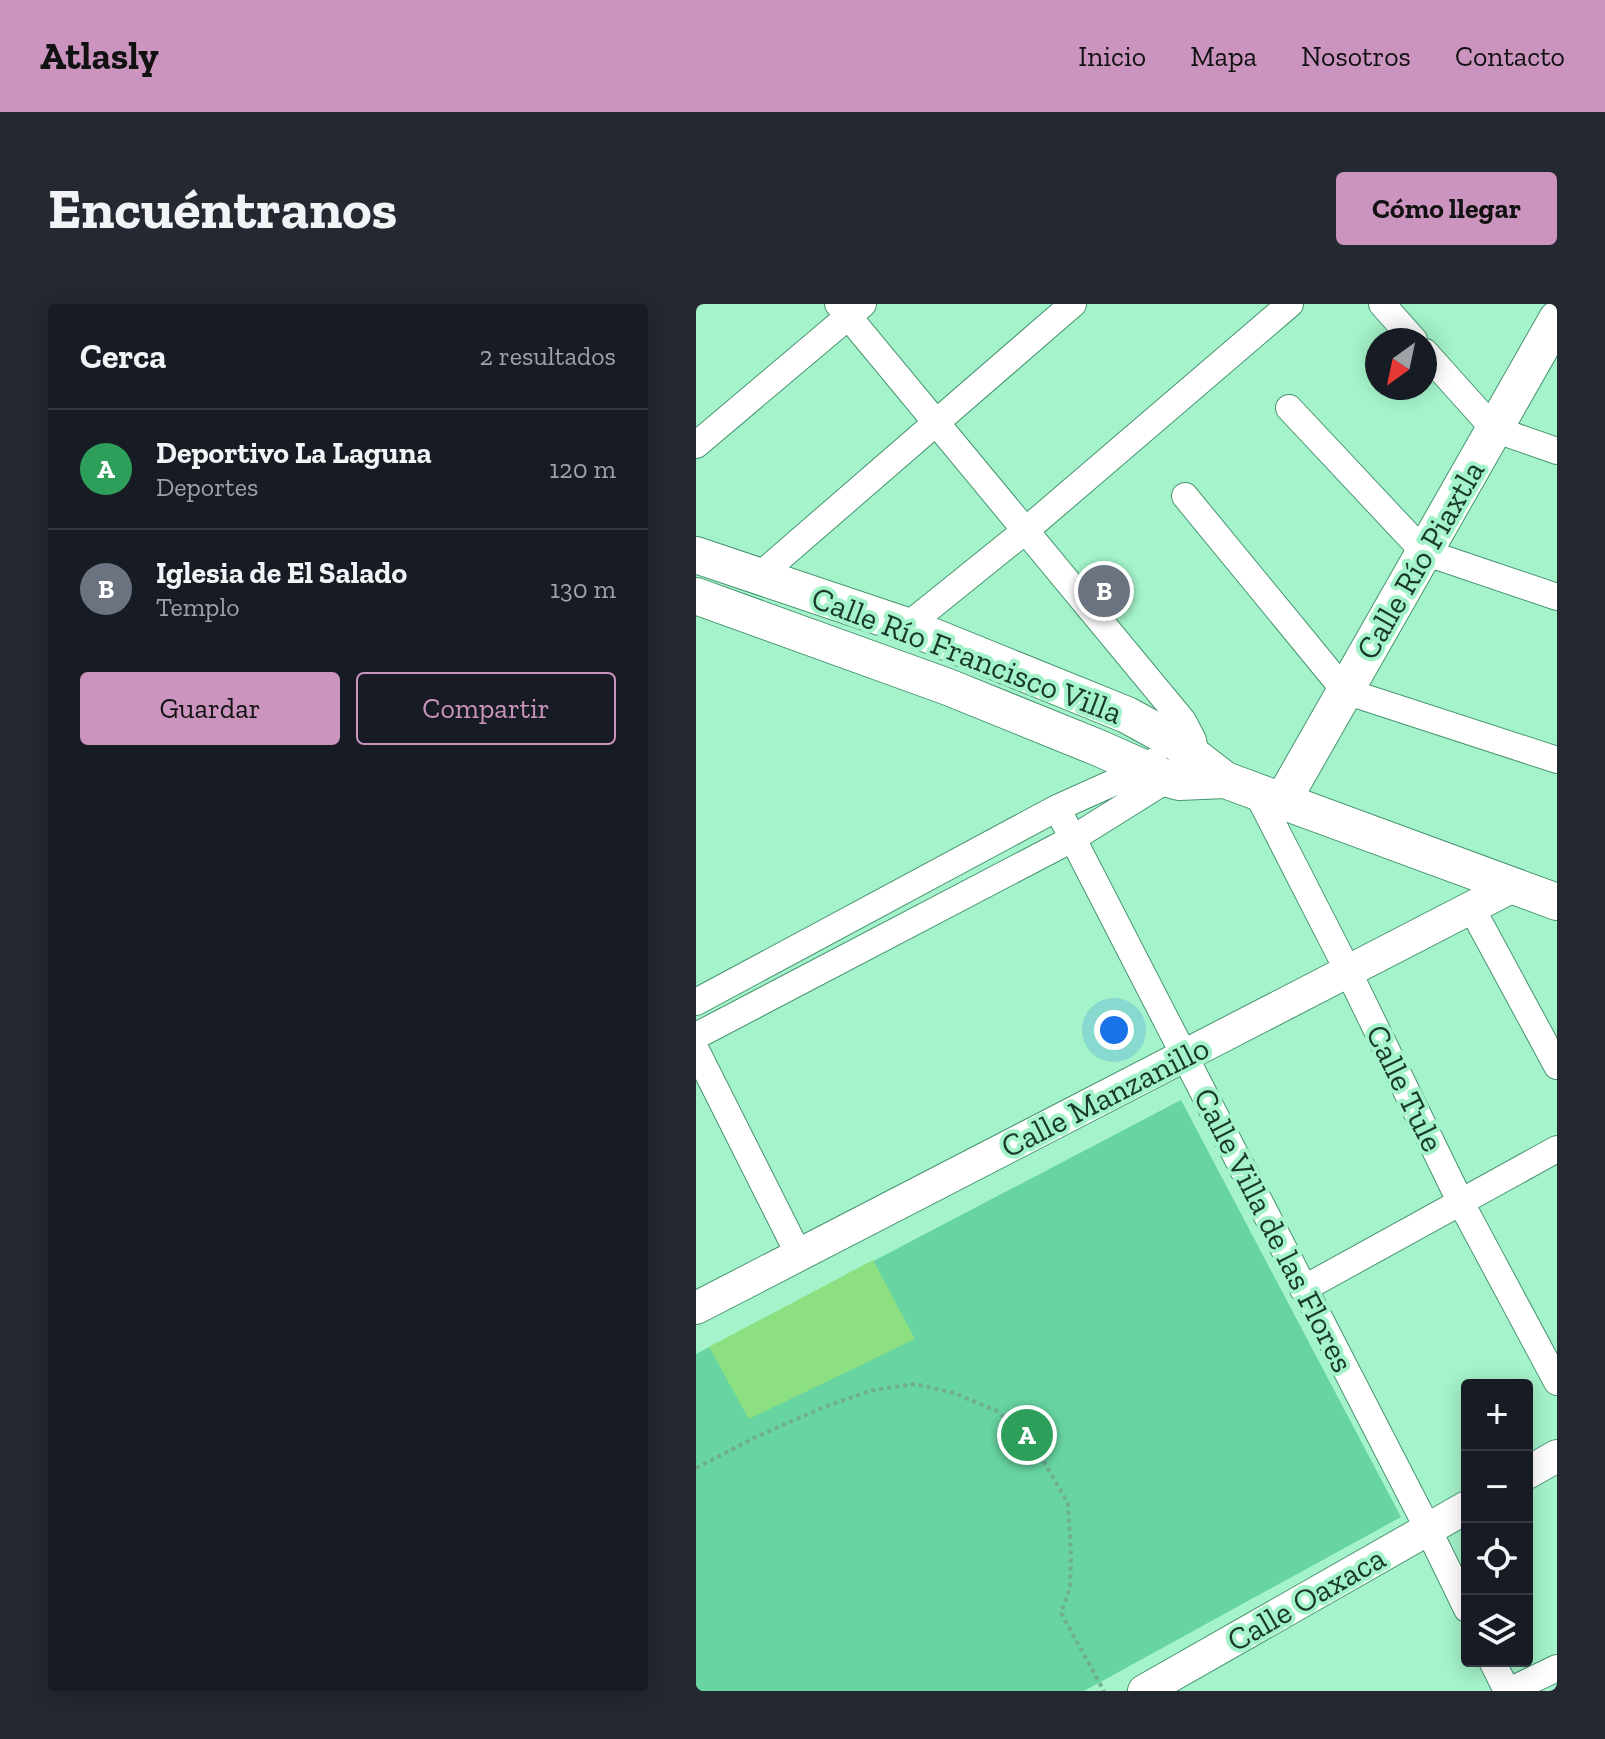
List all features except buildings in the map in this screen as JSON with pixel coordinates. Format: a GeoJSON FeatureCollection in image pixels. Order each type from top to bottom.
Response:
{"type":"FeatureCollection","features":[{"type":"Feature","properties":{"kind":"main road","name":"Calle Río Piaxtla"},"geometry":{"type":"LineString","coordinates":[[1255,790],[1345,691],[1557,319]]}},
{"type":"Feature","properties":{"kind":"main road","name":"Calle Río Francisco Villa"},"geometry":{"type":"LineString","coordinates":[[696,555],[907,626],[1127,715],[1185,740],[1255,790]]}},
{"type":"Feature","properties":{"kind":"main road","name":"Calle Río Francisco Villa"},"geometry":{"type":"LineString","coordinates":[[696,596],[948,687],[1156,774],[1179,782],[1255,790],[1557,902]]}},
{"type":"Feature","properties":{"kind":"street"},"geometry":{"type":"LineString","coordinates":[[759,576],[1073,304]]}},
{"type":"Feature","properties":{"kind":"street"},"geometry":{"type":"LineString","coordinates":[[907,626],[1025,531],[1290,304]]}},
{"type":"Feature","properties":{"kind":"street"},"geometry":{"type":"LineString","coordinates":[[1382,304],[1403,328]]}},
{"type":"Feature","properties":{"kind":"street"},"geometry":{"type":"LineString","coordinates":[[696,445],[850,308],[934,423],[1025,531],[1185,740],[1156,774],[1072,839],[696,1036]]}},
{"type":"Feature","properties":{"kind":"street"},"geometry":{"type":"LineString","coordinates":[[1437,365],[1494,429],[1557,451]]}},
{"type":"Feature","properties":{"kind":"street"},"geometry":{"type":"LineString","coordinates":[[1289,408],[1424,552],[1557,597]]}},
{"type":"Feature","properties":{"kind":"street"},"geometry":{"type":"LineString","coordinates":[[1185,496],[1345,691],[1557,760]]}},
{"type":"Feature","properties":{"kind":"street"},"geometry":{"type":"LineString","coordinates":[[696,1002],[1057,808],[1156,774]]}},
{"type":"Feature","properties":{"kind":"street","name":"Calle Tule"},"geometry":{"type":"LineString","coordinates":[[1255,790],[1348,971],[1460,1201],[1557,1382]]}},
{"type":"Feature","properties":{"kind":"street","name":"Calle Villa de las Flores"},"geometry":{"type":"LineString","coordinates":[[1057,808],[1461,1597]]}},
{"type":"Feature","properties":{"kind":"street","name":"Calle Manzanillo"},"geometry":{"type":"LineString","coordinates":[[696,1308],[1513,886]]}},
{"type":"Feature","properties":{"kind":"street"},"geometry":{"type":"LineString","coordinates":[[1471,907],[1557,1066]]}},
{"type":"Feature","properties":{"kind":"street"},"geometry":{"type":"LineString","coordinates":[[696,1050],[799,1255]]}},
{"type":"Feature","properties":{"kind":"street"},"geometry":{"type":"LineString","coordinates":[[1303,1289],[1557,1149]]}},
{"type":"Feature","properties":{"kind":"street"},"geometry":{"type":"LineString","coordinates":[[1533,1470],[1557,1456]]}},
{"type":"Feature","properties":{"kind":"street","name":"Calle Oaxaca"},"geometry":{"type":"LineString","coordinates":[[1144,1691],[1461,1510]]}},
{"type":"Feature","properties":{"kind":"street"},"geometry":{"type":"LineString","coordinates":[[1495,1667],[1508,1691],[1557,1668]]}},
{"type":"Feature","properties":{"kind":"path"},"geometry":{"type":"LineString","coordinates":[[696,1468],[758,1436],[824,1407],[873,1390],[915,1384],[954,1393],[997,1411],[1033,1443],[1068,1503],[1070,1588],[1061,1613],[1104,1691]]}},
{"type":"Feature","properties":{"kind":"green space"},"geometry":{"type":"Polygon","coordinates":[[[1181,1100],[1401,1517],[1084,1691],[696,1691],[696,1354],[1181,1100]]]}},
{"type":"Feature","properties":{"kind":"place","name":"Iglesia de El Salado"},"geometry":{"type":"Point","coordinates":[1104,591]}},
{"type":"Feature","properties":{"kind":"place","name":"Deportivo La Laguna"},"geometry":{"type":"Point","coordinates":[1027,1435]}}]}
